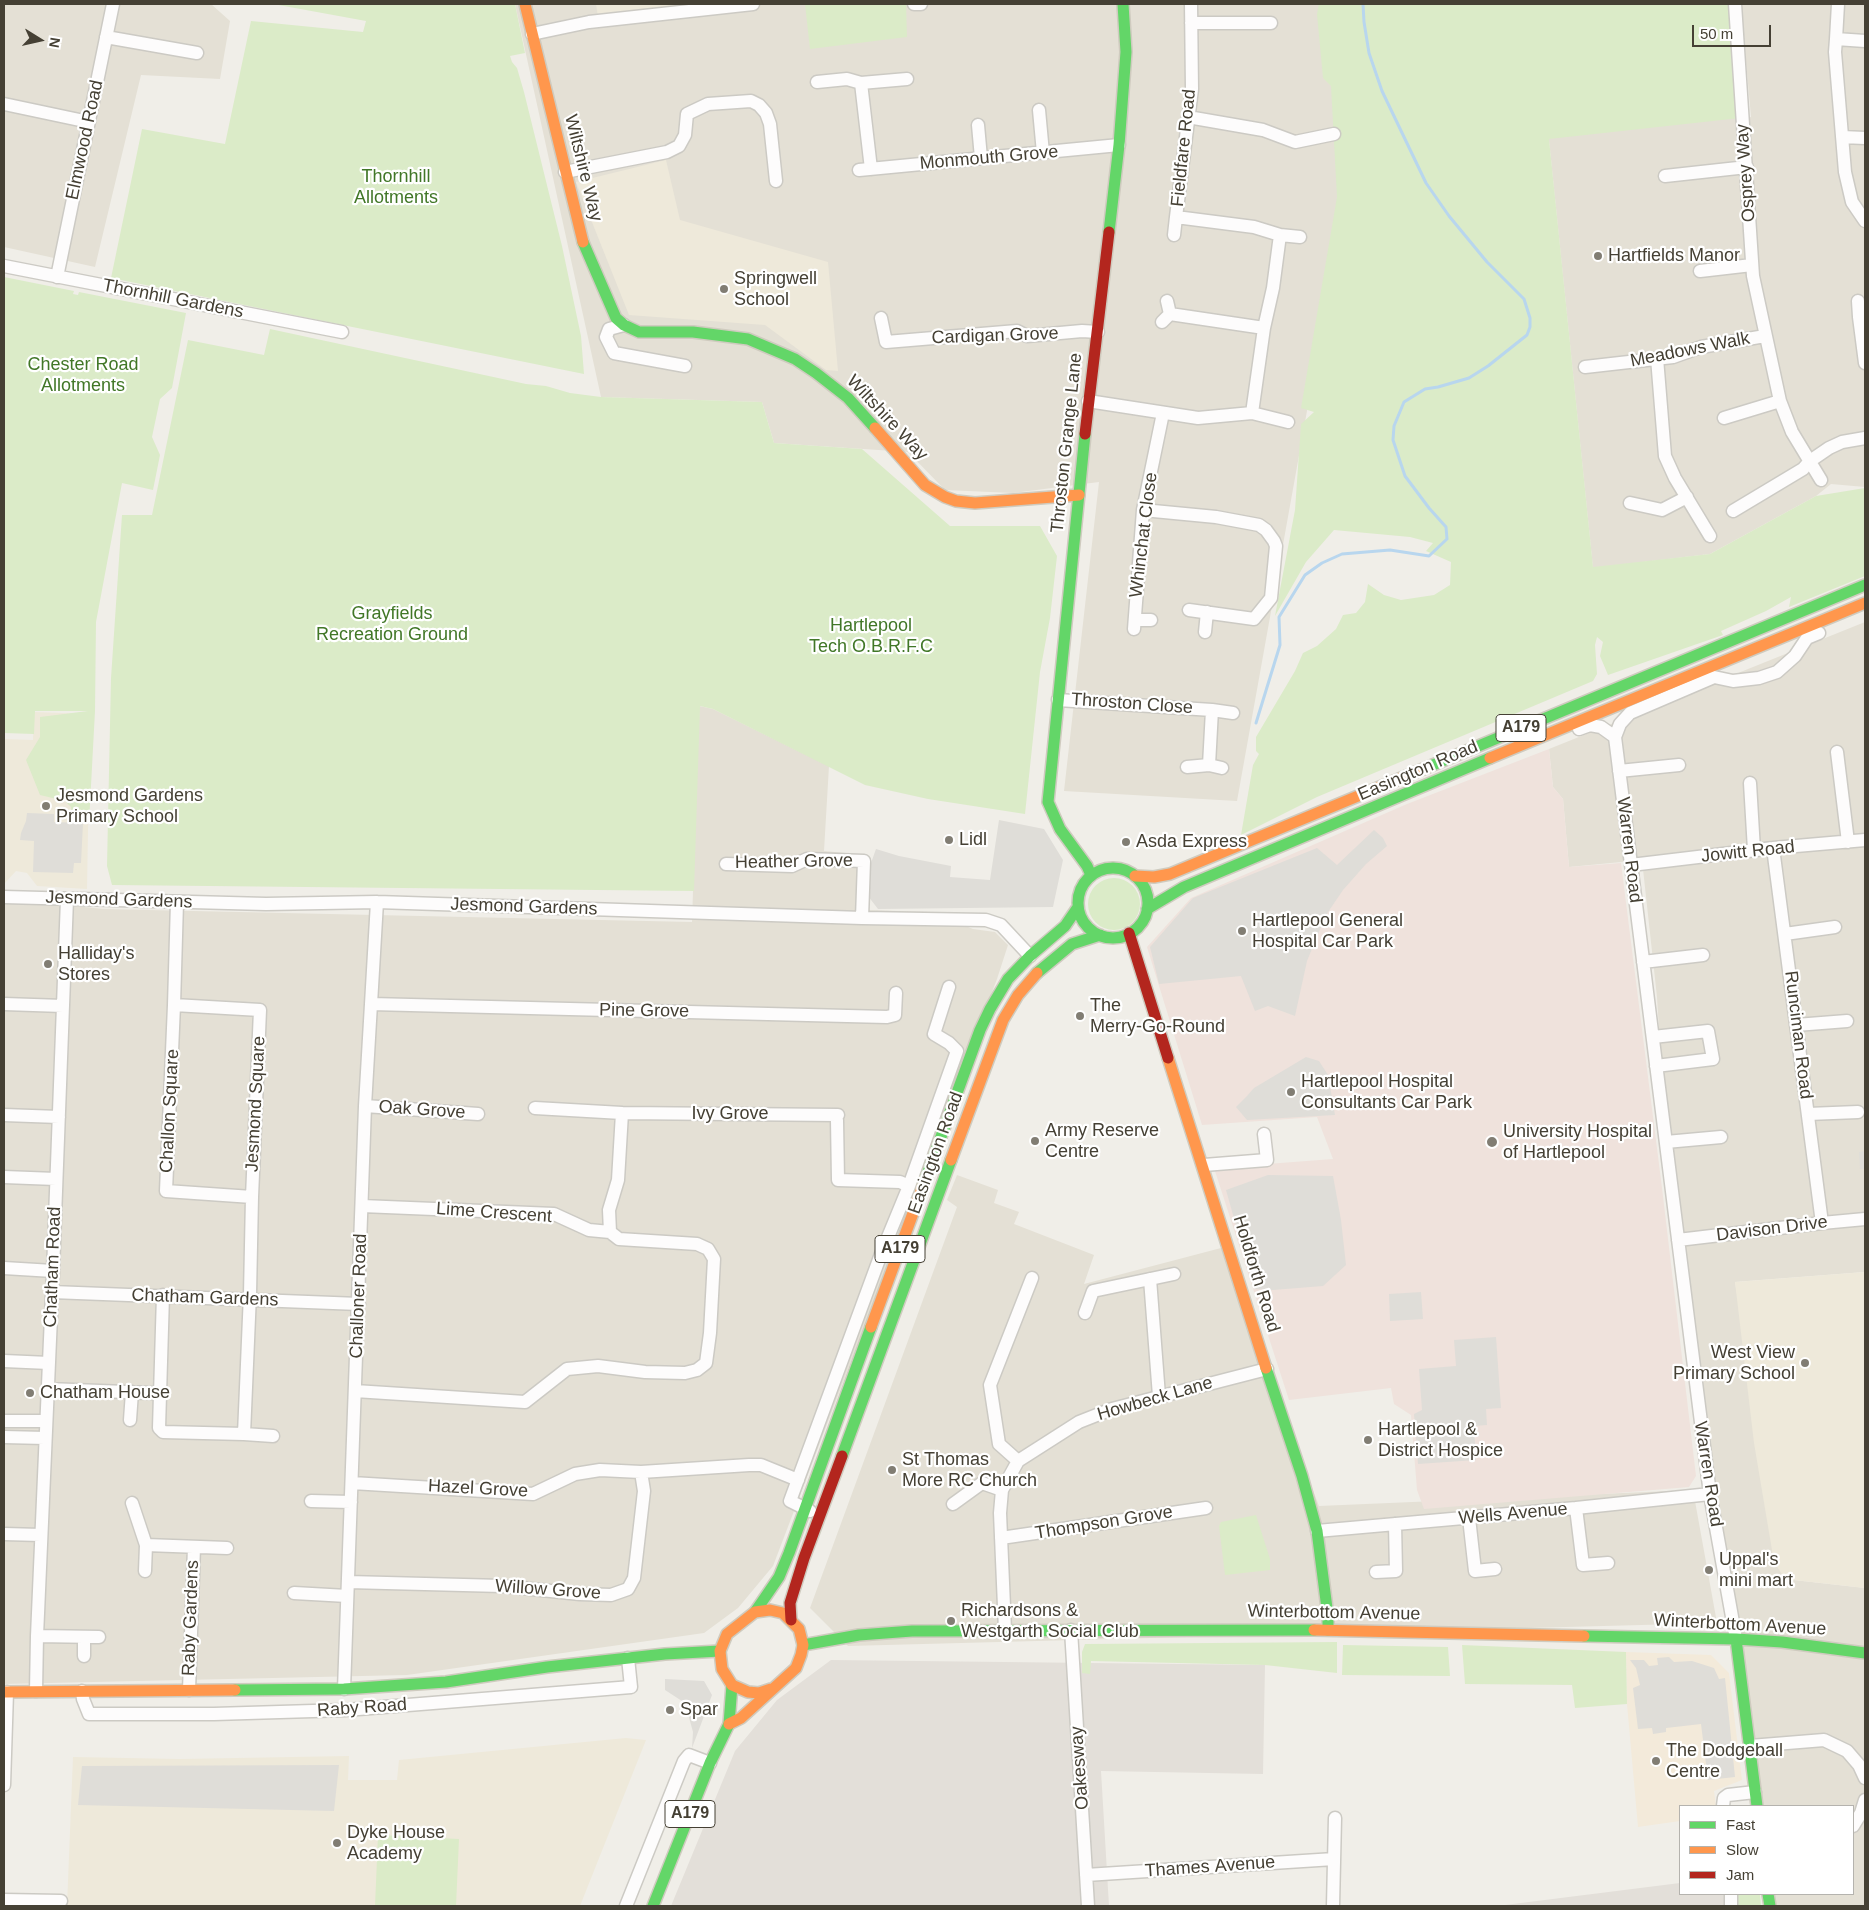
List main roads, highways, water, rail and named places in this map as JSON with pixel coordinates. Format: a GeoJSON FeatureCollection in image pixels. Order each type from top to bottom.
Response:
{"type":"FeatureCollection","features":[{"type":"Feature","properties":{"kind":"main road","name":"Wiltshire Way"},"geometry":{"type":"LineString","coordinates":[[524,4],[585,248],[616,318],[624,325],[639,332],[693,332],[748,338],[795,358],[848,398],[925,485],[945,497],[956,501],[975,502],[1079,495]]}},
{"type":"Feature","properties":{"kind":"main road","name":"Throston Grange Lane"},"geometry":{"type":"LineString","coordinates":[[1091,875],[1087,866],[1060,829],[1048,802],[1088,400],[1098,332],[1119,145],[1126,52],[1123,4]]}},
{"type":"Feature","properties":{"kind":"main road","name":"Easington Road"},"geometry":{"type":"LineString","coordinates":[[755,1612],[779,1577],[980,1030],[1008,979],[1030,956],[1065,926],[1078,906],[1083,884],[1091,875],[1109,868],[1118,868],[1135,876],[1154,877],[1170,874],[1865,585]]}},
{"type":"Feature","properties":{"kind":"main road","name":"Easington Road"},"geometry":{"type":"LineString","coordinates":[[791,1620],[790,1603],[795,1582],[1003,1020],[1018,995],[1036,974],[1072,944],[1100,935],[1110,938],[1120,937],[1129,933],[1141,923],[1147,909],[1184,887],[1865,603]]}},
{"type":"Feature","properties":{"kind":"main road"},"geometry":{"type":"LineString","coordinates":[[1135,876],[1143,885],[1147,897],[1147,909]]}},
{"type":"Feature","properties":{"kind":"main road"},"geometry":{"type":"LineString","coordinates":[[1078,906],[1081,919],[1089,928],[1100,935]]}},
{"type":"Feature","properties":{"kind":"main road","name":"Holdforth Road"},"geometry":{"type":"LineString","coordinates":[[1129,933],[1302,1476],[1317,1531],[1328,1616],[1328,1630]]}},
{"type":"Feature","properties":{"kind":"main road"},"geometry":{"type":"LineString","coordinates":[[932,1162],[948,1170]]}},
{"type":"Feature","properties":{"kind":"main road"},"geometry":{"type":"LineString","coordinates":[[755,1612],[770,1610],[783,1613],[791,1620]]}},
{"type":"Feature","properties":{"kind":"main road","name":"A179"},"geometry":{"type":"LineString","coordinates":[[720,1651],[727,1634],[755,1612]]}},
{"type":"Feature","properties":{"kind":"main road","name":"A179"},"geometry":{"type":"LineString","coordinates":[[729,1724],[741,1718],[796,1668],[803,1646],[799,1629],[791,1620]]}},
{"type":"Feature","properties":{"kind":"main road","name":"Winterbottom Avenue"},"geometry":{"type":"LineString","coordinates":[[803,1646],[868,1634],[912,1631],[1328,1630],[1736,1639],[1782,1642],[1865,1652]]}},
{"type":"Feature","properties":{"kind":"main road","name":"Warren Road"},"geometry":{"type":"LineString","coordinates":[[1736,1639],[1757,1805]]}},
{"type":"Feature","properties":{"kind":"main road"},"geometry":{"type":"LineString","coordinates":[[720,1651],[722,1669],[732,1685],[748,1692],[759,1693],[771,1689]]}},
{"type":"Feature","properties":{"kind":"main road","name":"Raby Road"},"geometry":{"type":"LineString","coordinates":[[6,1692],[344,1689],[446,1682],[547,1667],[628,1658],[720,1651]]}},
{"type":"Feature","properties":{"kind":"main road","name":"A179"},"geometry":{"type":"LineString","coordinates":[[653,1906],[710,1763],[729,1724],[732,1685]]}},
{"type":"Feature","properties":{"kind":"waterway"},"geometry":{"type":"LineString","coordinates":[[1256,723],[1280,645],[1279,617],[1305,575],[1322,563],[1342,554],[1390,550],[1429,556],[1447,539],[1446,527],[1405,476],[1393,440],[1394,426],[1404,402],[1425,389],[1469,378],[1488,366],[1527,335],[1530,327],[1530,318],[1524,299],[1487,262],[1449,216],[1426,183],[1382,91],[1369,53],[1363,4]]}},
{"type":"Feature","properties":{"kind":"place","name":"Hartfields Manor"},"geometry":{"type":"Point","coordinates":[1598,256]}},
{"type":"Feature","properties":{"kind":"place","name":"Springwell School"},"geometry":{"type":"Point","coordinates":[724,289]}},
{"type":"Feature","properties":{"kind":"place","name":"Jesmond Gardens Primary School"},"geometry":{"type":"Point","coordinates":[46,806]}},
{"type":"Feature","properties":{"kind":"place","name":"Lidl"},"geometry":{"type":"Point","coordinates":[949,840]}},
{"type":"Feature","properties":{"kind":"place","name":"Asda Express"},"geometry":{"type":"Point","coordinates":[1126,842]}},
{"type":"Feature","properties":{"kind":"place","name":"Hartlepool General Hospital Car Park"},"geometry":{"type":"Point","coordinates":[1242,931]}},
{"type":"Feature","properties":{"kind":"place","name":"Halliday's Stores"},"geometry":{"type":"Point","coordinates":[48,964]}},
{"type":"Feature","properties":{"kind":"place","name":"The Merry-Go-Round"},"geometry":{"type":"Point","coordinates":[1080,1016]}},
{"type":"Feature","properties":{"kind":"place","name":"Hartlepool Hospital Consultants Car Park"},"geometry":{"type":"Point","coordinates":[1291,1092]}},
{"type":"Feature","properties":{"kind":"place","name":"Army Reserve Centre"},"geometry":{"type":"Point","coordinates":[1035,1141]}},
{"type":"Feature","properties":{"kind":"place","name":"University Hospital of Hartlepool"},"geometry":{"type":"Point","coordinates":[1492,1142]}},
{"type":"Feature","properties":{"kind":"place","name":"West View Primary School"},"geometry":{"type":"Point","coordinates":[1805,1363]}},
{"type":"Feature","properties":{"kind":"place","name":"Chatham House"},"geometry":{"type":"Point","coordinates":[30,1393]}},
{"type":"Feature","properties":{"kind":"place","name":"Hartlepool & District Hospice"},"geometry":{"type":"Point","coordinates":[1368,1440]}},
{"type":"Feature","properties":{"kind":"place","name":"St Thomas More RC Church"},"geometry":{"type":"Point","coordinates":[892,1470]}},
{"type":"Feature","properties":{"kind":"place","name":"Uppal's mini mart"},"geometry":{"type":"Point","coordinates":[1709,1570]}},
{"type":"Feature","properties":{"kind":"place","name":"Richardsons & Westgarth Social Club"},"geometry":{"type":"Point","coordinates":[951,1621]}},
{"type":"Feature","properties":{"kind":"place","name":"Spar"},"geometry":{"type":"Point","coordinates":[670,1710]}},
{"type":"Feature","properties":{"kind":"place","name":"The Dodgeball Centre"},"geometry":{"type":"Point","coordinates":[1656,1761]}},
{"type":"Feature","properties":{"kind":"place","name":"Dyke House Academy"},"geometry":{"type":"Point","coordinates":[337,1843]}},
{"type":"Feature","properties":{"kind":"park label","name":"Thornhill Allotments"},"geometry":{"type":"Point","coordinates":[396,187]}},
{"type":"Feature","properties":{"kind":"park label","name":"Chester Road Allotments"},"geometry":{"type":"Point","coordinates":[83,375]}},
{"type":"Feature","properties":{"kind":"park label","name":"Grayfields Recreation Ground"},"geometry":{"type":"Point","coordinates":[392,624]}},
{"type":"Feature","properties":{"kind":"park label","name":"Hartlepool Tech O.B.R.F.C"},"geometry":{"type":"Point","coordinates":[871,636]}}]}
